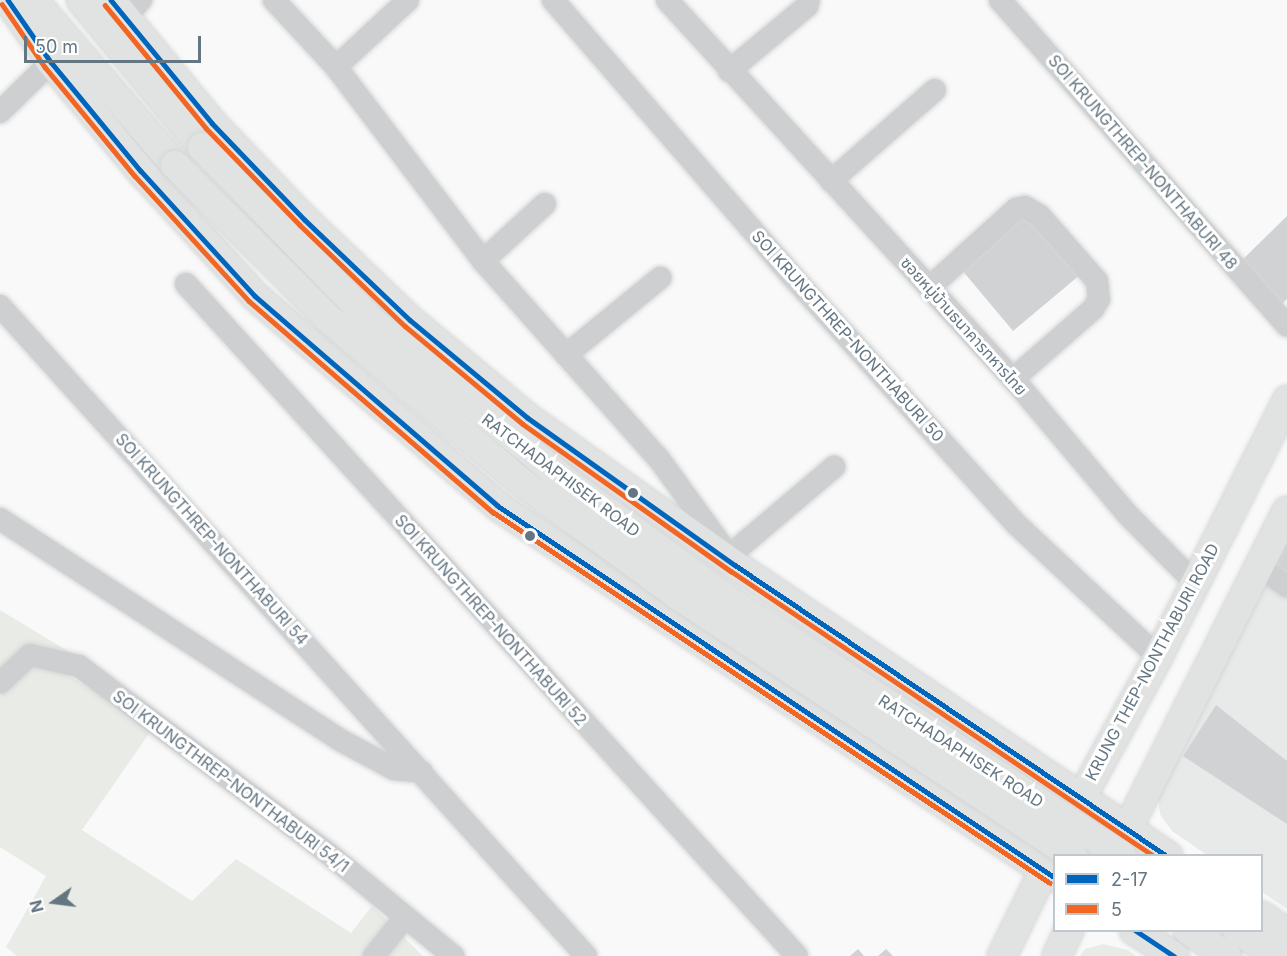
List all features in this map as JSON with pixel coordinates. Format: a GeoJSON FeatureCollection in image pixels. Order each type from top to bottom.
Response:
{"type":"FeatureCollection","features":[{"type":"Feature","properties":{"kind":"main road"},"geometry":{"type":"LineString","coordinates":[[8,0],[51,62],[141,171],[255,296],[498,506],[1049,873]]}},
{"type":"Feature","properties":{"kind":"main road","name":"RATCHADAPHISEK ROAD"},"geometry":{"type":"LineString","coordinates":[[33,0],[175,165],[337,327],[520,481],[679,596],[1072,854]]}},
{"type":"Feature","properties":{"kind":"main road","name":"RATCHADAPHISEK ROAD"},"geometry":{"type":"LineString","coordinates":[[81,0],[202,147],[372,321],[571,485],[736,605],[1126,843]]}},
{"type":"Feature","properties":{"kind":"main road","name":"RATCHADAPHISEK ROAD"},"geometry":{"type":"LineString","coordinates":[[126,6],[220,131],[305,220],[410,320],[528,418],[728,558],[1081,796],[1126,843]]}},
{"type":"Feature","properties":{"kind":"main road","name":"KRUNG THEP-NONTHABURI ROAD"},"geometry":{"type":"LineString","coordinates":[[1057,854],[1081,796],[1158,657],[1287,400]]}},
{"type":"Feature","properties":{"kind":"main road"},"geometry":{"type":"LineString","coordinates":[[1114,854],[1126,843],[1258,566],[1287,511]]}},
{"type":"Feature","properties":{"kind":"main road"},"geometry":{"type":"LineString","coordinates":[[677,625],[718,637],[733,633],[743,620],[747,604],[746,591],[728,558]]}},
{"type":"Feature","properties":{"kind":"main road"},"geometry":{"type":"LineString","coordinates":[[1126,843],[1164,854]]}},
{"type":"Feature","properties":{"kind":"main road","name":"KRUNG THEP-NONTHABURI ROAD"},"geometry":{"type":"LineString","coordinates":[[1002,956],[1049,873]]}},
{"type":"Feature","properties":{"kind":"main road"},"geometry":{"type":"LineString","coordinates":[[1263,917],[1287,933]]}},
{"type":"Feature","properties":{"kind":"main road"},"geometry":{"type":"LineString","coordinates":[[1057,956],[1068,932]]}},
{"type":"Feature","properties":{"kind":"main road"},"geometry":{"type":"LineString","coordinates":[[1137,932],[1173,956]]}},
{"type":"Feature","properties":{"kind":"main road"},"geometry":{"type":"LineString","coordinates":[[1191,932],[1227,956]]}},
{"type":"Feature","properties":{"kind":"main road"},"geometry":{"type":"LineString","coordinates":[[1240,932],[1277,956]]}},
{"type":"Feature","properties":{"kind":"street"},"geometry":{"type":"LineString","coordinates":[[274,0],[336,68],[483,261],[659,459],[728,558],[834,467]]}},
{"type":"Feature","properties":{"kind":"street"},"geometry":{"type":"LineString","coordinates":[[336,68],[408,0]]}},
{"type":"Feature","properties":{"kind":"street","name":"SOI KRUNGTHREP-NONTHABURI 50"},"geometry":{"type":"LineString","coordinates":[[553,0],[792,276],[1015,523],[1158,657]]}},
{"type":"Feature","properties":{"kind":"street","name":"ซอยหมู่บ้านธนาคารทหารไทย"},"geometry":{"type":"LineString","coordinates":[[667,0],[729,71],[1013,379],[1128,515],[1195,583]]}},
{"type":"Feature","properties":{"kind":"street"},"geometry":{"type":"LineString","coordinates":[[729,71],[807,6],[809,0]]}},
{"type":"Feature","properties":{"kind":"street","name":"SOI KRUNGTHREP-NONTHABURI 48"},"geometry":{"type":"LineString","coordinates":[[1000,0],[1287,325]]}},
{"type":"Feature","properties":{"kind":"street"},"geometry":{"type":"LineString","coordinates":[[0,112],[51,62]]}},
{"type":"Feature","properties":{"kind":"street"},"geometry":{"type":"LineString","coordinates":[[831,181],[935,90]]}},
{"type":"Feature","properties":{"kind":"street"},"geometry":{"type":"LineString","coordinates":[[483,261],[545,204]]}},
{"type":"Feature","properties":{"kind":"street"},"geometry":{"type":"LineString","coordinates":[[930,287],[1016,209],[1025,207],[1040,216],[1097,281],[1099,299],[1093,309],[1013,379]]}},
{"type":"Feature","properties":{"kind":"street"},"geometry":{"type":"LineString","coordinates":[[566,355],[660,278]]}},
{"type":"Feature","properties":{"kind":"street","name":"SOI KRUNGTHREP-NONTHABURI 52"},"geometry":{"type":"LineString","coordinates":[[186,284],[796,956]]}},
{"type":"Feature","properties":{"kind":"street","name":"SOI KRUNGTHREP-NONTHABURI 54"},"geometry":{"type":"LineString","coordinates":[[0,306],[586,956]]}},
{"type":"Feature","properties":{"kind":"street"},"geometry":{"type":"LineString","coordinates":[[0,519],[342,741],[394,769],[422,772]]}},
{"type":"Feature","properties":{"kind":"street"},"geometry":{"type":"LineString","coordinates":[[1258,566],[1287,586]]}},
{"type":"Feature","properties":{"kind":"street","name":"SOI KRUNGTHREP-NONTHABURI 54/1"},"geometry":{"type":"LineString","coordinates":[[0,683],[30,655],[79,666],[329,854],[453,956]]}},
{"type":"Feature","properties":{"kind":"street"},"geometry":{"type":"LineString","coordinates":[[374,956],[405,917]]}},
{"type":"Feature","properties":{"kind":"shaded area"},"geometry":{"type":"Polygon","coordinates":[[[1287,536],[1287,909],[1263,893],[1263,854],[1206,854],[1172,831],[1160,814],[1157,792],[1287,536]]]}},
{"type":"Feature","properties":{"kind":"shaded area"},"geometry":{"type":"Polygon","coordinates":[[[0,610],[71,653],[31,644],[0,669],[0,610]]]}},
{"type":"Feature","properties":{"kind":"shaded area"},"geometry":{"type":"Polygon","coordinates":[[[50,664],[153,728],[82,830],[192,901],[236,859],[351,933],[372,906],[423,956],[17,956],[6,947],[46,876],[0,847],[0,697],[28,670],[50,664]]]}},
{"type":"Feature","properties":{"kind":"shaded area"},"geometry":{"type":"Polygon","coordinates":[[[1103,944],[1128,950],[1136,956],[1080,956],[1085,949],[1103,944]]]}},
{"type":"Feature","properties":{"kind":"building"},"geometry":{"type":"Polygon","coordinates":[[[1023,209],[1079,276],[1013,331],[957,264],[1023,209]]]}},
{"type":"Feature","properties":{"kind":"building"},"geometry":{"type":"Polygon","coordinates":[[[1287,216],[1287,299],[1278,308],[1237,265],[1287,216]]]}},
{"type":"Feature","properties":{"kind":"building"},"geometry":{"type":"Polygon","coordinates":[[[1287,528],[1287,572],[1270,562],[1287,528]]]}},
{"type":"Feature","properties":{"kind":"building"},"geometry":{"type":"Polygon","coordinates":[[[1216,705],[1287,761],[1287,824],[1183,756],[1216,705]]]}},
{"type":"Feature","properties":{"kind":"building"},"geometry":{"type":"Polygon","coordinates":[[[858,949],[864,956],[850,956],[858,949]]]}},
{"type":"Feature","properties":{"kind":"building"},"geometry":{"type":"Polygon","coordinates":[[[886,949],[893,956],[878,956],[886,949]]]}},
{"type":"Feature","properties":{"kind":"transit line","name":"2-17"},"geometry":{"type":"LineString","coordinates":[[8,0],[51,62],[141,171],[255,296],[498,506],[1053,876]]}},
{"type":"Feature","properties":{"kind":"transit line","name":"2-17"},"geometry":{"type":"LineString","coordinates":[[111,0],[212,123],[305,220],[410,320],[528,418],[735,565],[1164,854]]}},
{"type":"Feature","properties":{"kind":"transit line","name":"5"},"geometry":{"type":"LineString","coordinates":[[2,4],[45,67],[135,176],[249,301],[493,512],[1050,883]]}},
{"type":"Feature","properties":{"kind":"transit line","name":"5"},"geometry":{"type":"LineString","coordinates":[[105,5],[206,128],[300,225],[405,326],[523,424],[731,571],[1151,854]]}},
{"type":"Feature","properties":{"kind":"transit line","name":"2-17"},"geometry":{"type":"LineString","coordinates":[[1138,932],[1174,956]]}}]}
